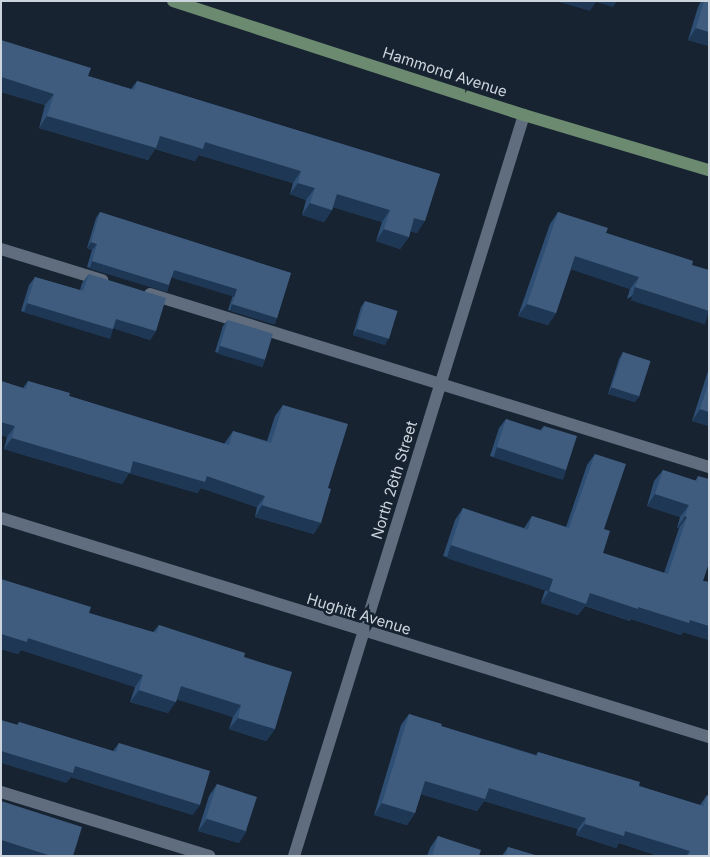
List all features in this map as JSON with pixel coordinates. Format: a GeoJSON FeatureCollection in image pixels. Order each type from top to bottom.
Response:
{"type":"FeatureCollection","features":[{"type":"Feature","properties":{"kind":"street","name":"Hammond Avenue"},"geometry":{"type":"LineString","coordinates":[[173,1],[524,115],[709,170]]}},
{"type":"Feature","properties":{"kind":"street","name":"North 26th Street"},"geometry":{"type":"LineString","coordinates":[[294,856],[524,115]]}},
{"type":"Feature","properties":{"kind":"street"},"geometry":{"type":"LineString","coordinates":[[1,249],[116,284]]}},
{"type":"Feature","properties":{"kind":"street"},"geometry":{"type":"LineString","coordinates":[[135,290],[709,468]]}},
{"type":"Feature","properties":{"kind":"street","name":"Hughitt Avenue"},"geometry":{"type":"LineString","coordinates":[[1,518],[364,632],[709,737]]}},
{"type":"Feature","properties":{"kind":"street"},"geometry":{"type":"LineString","coordinates":[[1,792],[209,856]]}},
{"type":"Feature","properties":{"kind":"building"},"geometry":{"type":"Polygon","coordinates":[[[704,1],[709,1],[709,32],[696,28],[704,1]]]}},
{"type":"Feature","properties":{"kind":"building"},"geometry":{"type":"Polygon","coordinates":[[[1,40],[91,68],[88,76],[134,90],[137,81],[440,174],[425,221],[414,218],[409,237],[384,229],[390,210],[337,194],[332,210],[310,203],[315,188],[298,183],[301,171],[205,142],[203,149],[160,136],[156,148],[47,116],[54,94],[1,77],[1,40]]]}},
{"type":"Feature","properties":{"kind":"building"},"geometry":{"type":"Polygon","coordinates":[[[100,212],[291,273],[277,318],[232,304],[237,289],[174,270],[169,285],[92,261],[97,244],[91,242],[100,212]]]}},
{"type":"Feature","properties":{"kind":"building"},"geometry":{"type":"Polygon","coordinates":[[[558,212],[608,228],[606,233],[693,261],[692,265],[709,270],[709,311],[635,287],[639,277],[575,256],[556,313],[527,304],[558,212]]]}},
{"type":"Feature","properties":{"kind":"building"},"geometry":{"type":"Polygon","coordinates":[[[89,274],[166,298],[156,331],[116,319],[113,329],[27,303],[35,277],[83,291],[89,274]]]}},
{"type":"Feature","properties":{"kind":"building"},"geometry":{"type":"Polygon","coordinates":[[[365,301],[398,311],[389,339],[357,329],[365,301]]]}},
{"type":"Feature","properties":{"kind":"building"},"geometry":{"type":"Polygon","coordinates":[[[228,320],[273,334],[265,360],[220,346],[228,320]]]}},
{"type":"Feature","properties":{"kind":"building"},"geometry":{"type":"Polygon","coordinates":[[[623,352],[651,361],[639,396],[612,387],[623,352]]]}},
{"type":"Feature","properties":{"kind":"building"},"geometry":{"type":"Polygon","coordinates":[[[1,381],[26,389],[28,381],[70,393],[69,396],[229,445],[233,431],[271,443],[283,405],[348,424],[328,488],[331,489],[321,523],[262,505],[265,496],[207,476],[205,482],[133,461],[130,473],[12,438],[15,426],[1,422],[1,381]]]}},
{"type":"Feature","properties":{"kind":"building"},"geometry":{"type":"Polygon","coordinates":[[[709,382],[709,412],[700,409],[709,382]]]}},
{"type":"Feature","properties":{"kind":"building"},"geometry":{"type":"Polygon","coordinates":[[[506,419],[542,431],[544,426],[577,436],[566,470],[497,447],[506,419]]]}},
{"type":"Feature","properties":{"kind":"building"},"geometry":{"type":"Polygon","coordinates":[[[595,454],[626,464],[604,529],[610,531],[603,553],[668,574],[687,517],[685,516],[689,505],[655,494],[663,470],[697,481],[698,476],[709,479],[709,563],[703,581],[709,582],[709,626],[690,620],[689,623],[638,607],[638,609],[590,593],[586,604],[549,591],[553,579],[451,545],[463,508],[528,530],[532,516],[569,528],[595,454]]]}},
{"type":"Feature","properties":{"kind":"building"},"geometry":{"type":"Polygon","coordinates":[[[1,579],[91,607],[89,613],[156,633],[159,625],[245,653],[244,657],[292,672],[275,729],[238,718],[241,705],[181,686],[176,702],[139,690],[143,675],[28,638],[27,642],[1,634],[1,579]]]}},
{"type":"Feature","properties":{"kind":"building"},"geometry":{"type":"Polygon","coordinates":[[[409,714],[537,756],[538,752],[640,782],[639,786],[703,806],[707,795],[709,796],[709,856],[688,856],[690,851],[625,831],[624,836],[585,824],[586,818],[489,788],[485,799],[425,781],[415,813],[382,803],[409,714]]]}},
{"type":"Feature","properties":{"kind":"building"},"geometry":{"type":"Polygon","coordinates":[[[1,720],[18,725],[19,722],[116,752],[119,743],[210,771],[200,805],[75,766],[73,773],[1,751],[1,720]]]}},
{"type":"Feature","properties":{"kind":"building"},"geometry":{"type":"Polygon","coordinates":[[[217,784],[257,797],[246,831],[206,818],[217,784]]]}},
{"type":"Feature","properties":{"kind":"building"},"geometry":{"type":"Polygon","coordinates":[[[1,801],[82,827],[73,856],[51,856],[1,840],[1,801]]]}},
{"type":"Feature","properties":{"kind":"building"},"geometry":{"type":"Polygon","coordinates":[[[438,836],[481,850],[479,856],[432,856],[438,836]]]}},
{"type":"Feature","properties":{"kind":"building"},"geometry":{"type":"Polygon","coordinates":[[[508,847],[538,856],[506,856],[508,847]]]}}]}
